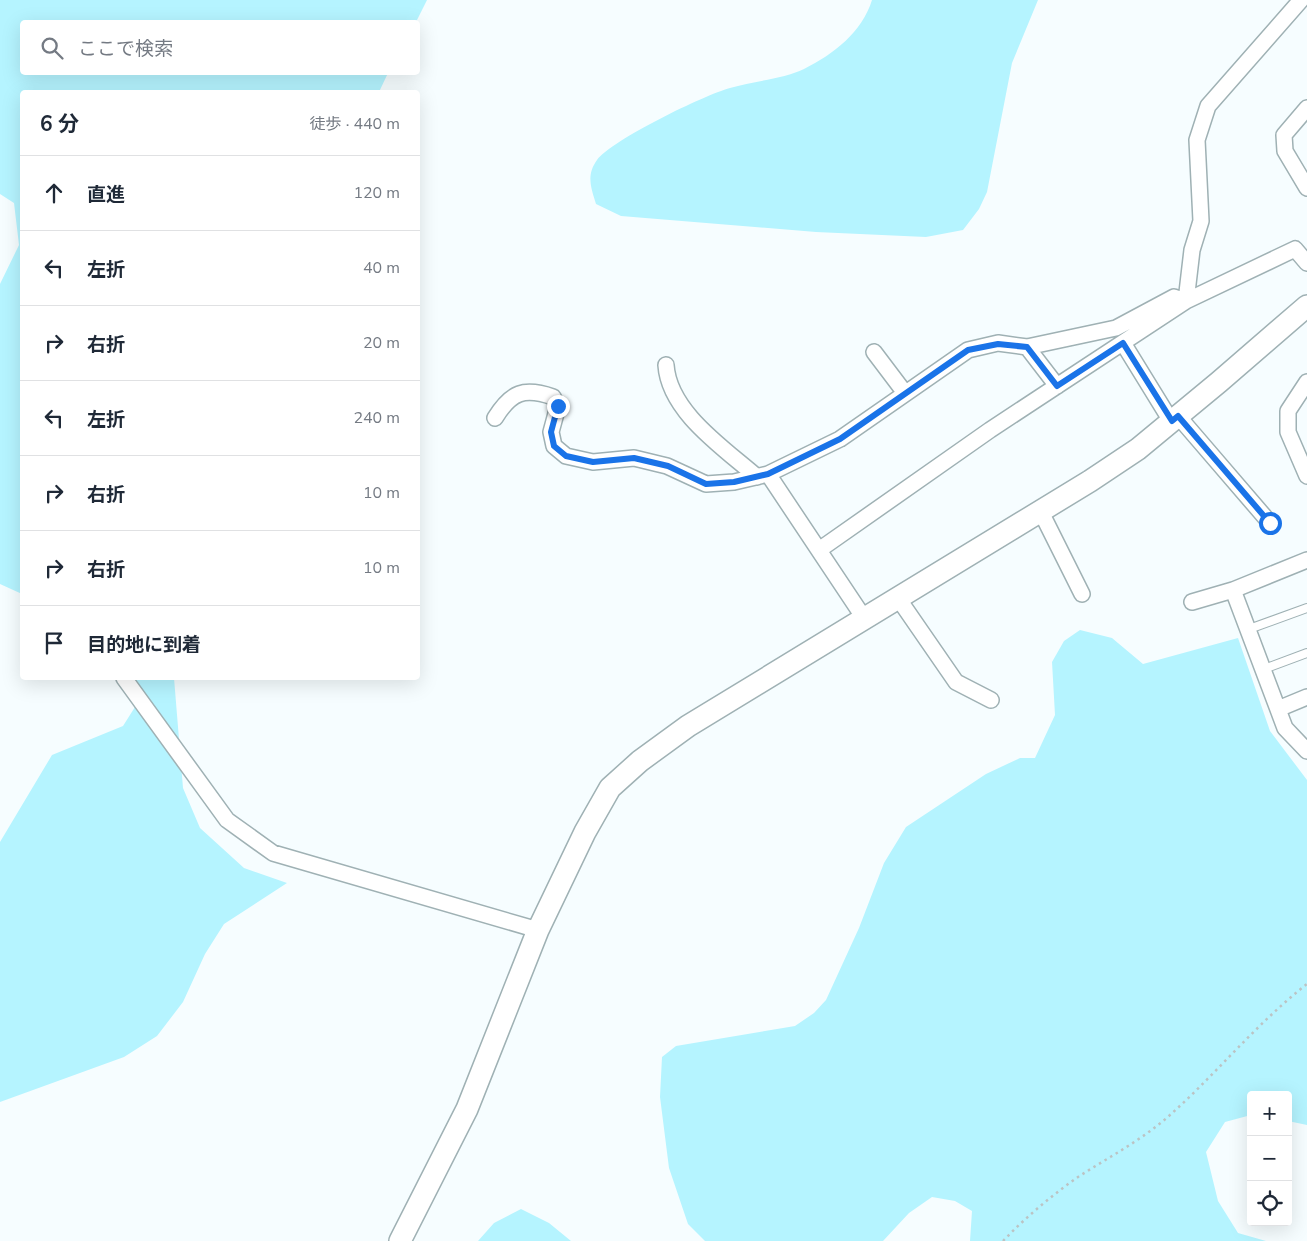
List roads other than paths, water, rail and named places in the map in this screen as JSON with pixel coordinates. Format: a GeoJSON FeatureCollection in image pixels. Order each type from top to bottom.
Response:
{"type":"FeatureCollection","features":[{"type":"Feature","properties":{"kind":"street"},"geometry":{"type":"LineString","coordinates":[[1186,301],[1192,250],[1201,220],[1198,140],[1208,106],[1301,0]]}},
{"type":"Feature","properties":{"kind":"street"},"geometry":{"type":"LineString","coordinates":[[1307,108],[1284,135],[1285,151],[1307,188]]}},
{"type":"Feature","properties":{"kind":"street"},"geometry":{"type":"LineString","coordinates":[[819,550],[990,430],[1186,301],[1295,249],[1307,263]]}},
{"type":"Feature","properties":{"kind":"street"},"geometry":{"type":"LineString","coordinates":[[495,418],[505,401],[522,393],[541,393],[553,397],[558,406],[551,432],[554,446],[566,456],[593,462],[634,458],[668,466],[706,484],[734,482],[762,476],[840,439],[968,350],[998,344],[1027,347],[1116,328],[1174,297],[1186,301]]}},
{"type":"Feature","properties":{"kind":"street"},"geometry":{"type":"LineString","coordinates":[[400,1241],[467,1109],[538,930],[585,832],[610,788],[640,761],[688,726],[1041,512],[1138,449],[1307,306]]}},
{"type":"Feature","properties":{"kind":"street"},"geometry":{"type":"LineString","coordinates":[[1123,343],[1175,419],[1270,523]]}},
{"type":"Feature","properties":{"kind":"street"},"geometry":{"type":"LineString","coordinates":[[1027,347],[1057,386]]}},
{"type":"Feature","properties":{"kind":"street"},"geometry":{"type":"LineString","coordinates":[[874,352],[906,393]]}},
{"type":"Feature","properties":{"kind":"street"},"geometry":{"type":"LineString","coordinates":[[666,365],[666,377],[672,394],[692,419],[762,476],[819,550],[864,618]]}},
{"type":"Feature","properties":{"kind":"street"},"geometry":{"type":"LineString","coordinates":[[1307,382],[1288,411],[1288,432],[1307,476]]}},
{"type":"Feature","properties":{"kind":"street"},"geometry":{"type":"LineString","coordinates":[[1041,512],[1082,594]]}},
{"type":"Feature","properties":{"kind":"street"},"geometry":{"type":"LineString","coordinates":[[1192,602],[1233,590],[1307,560]]}},
{"type":"Feature","properties":{"kind":"street"},"geometry":{"type":"LineString","coordinates":[[1233,590],[1285,728],[1307,751]]}},
{"type":"Feature","properties":{"kind":"street"},"geometry":{"type":"LineString","coordinates":[[898,598],[956,682],[991,700]]}},
{"type":"Feature","properties":{"kind":"street"},"geometry":{"type":"LineString","coordinates":[[125,680],[227,820],[273,853],[538,930]]}},
{"type":"Feature","properties":{"kind":"street"},"geometry":{"type":"LineString","coordinates":[[1278,709],[1307,697]]}},
{"type":"Feature","properties":{"kind":"lane"},"geometry":{"type":"LineString","coordinates":[[1249,630],[1307,608]]}},
{"type":"Feature","properties":{"kind":"lane"},"geometry":{"type":"LineString","coordinates":[[1264,669],[1307,653]]}}]}
